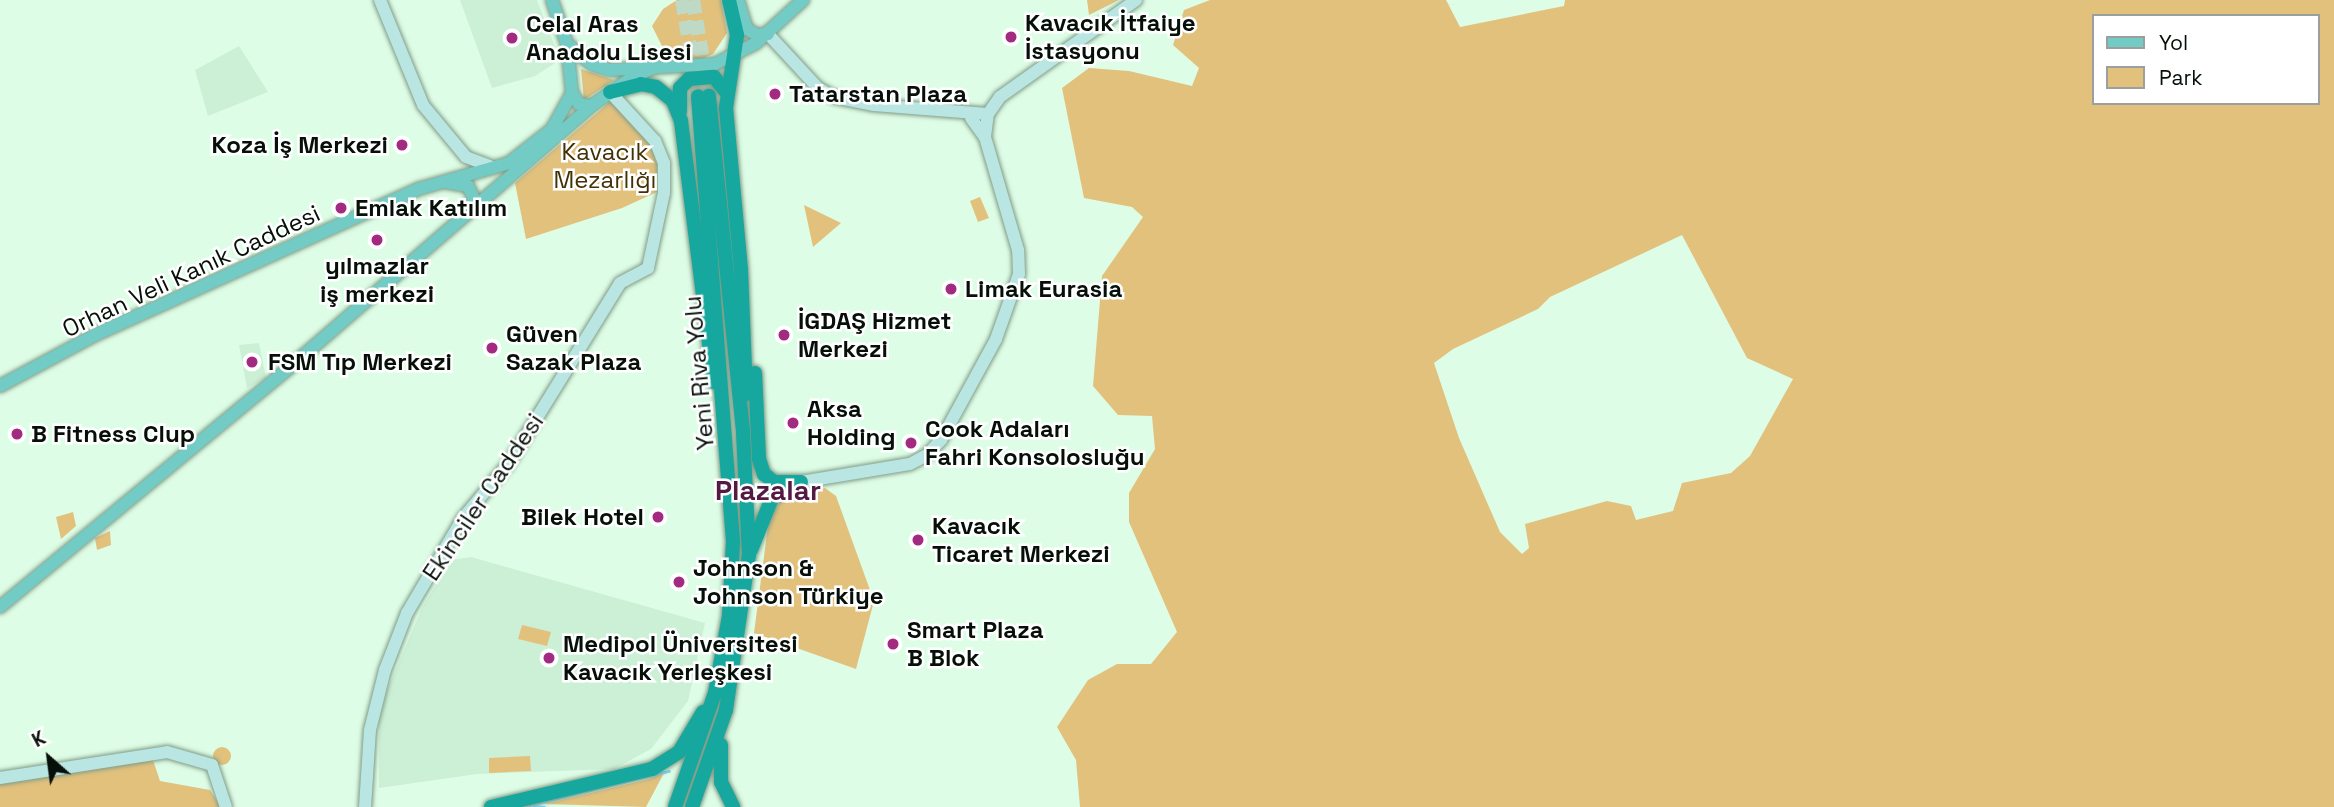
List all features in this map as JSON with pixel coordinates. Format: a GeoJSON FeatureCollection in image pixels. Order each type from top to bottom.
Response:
{"type":"FeatureCollection","features":[{"type":"Feature","properties":{"kind":"highway"},"geometry":{"type":"LineString","coordinates":[[729,0],[737,35],[736,57],[727,93],[748,379],[743,430],[750,555],[719,766],[733,807]]}},
{"type":"Feature","properties":{"kind":"highway"},"geometry":{"type":"LineString","coordinates":[[727,93],[714,77],[689,79],[679,92],[731,505]]}},
{"type":"Feature","properties":{"kind":"highway"},"geometry":{"type":"LineString","coordinates":[[610,92],[641,85],[656,87],[673,101],[681,121]]}},
{"type":"Feature","properties":{"kind":"highway","name":"Yeni Riva Yolu"},"geometry":{"type":"LineString","coordinates":[[676,807],[715,693],[730,611],[731,505],[703,96],[743,430]]}},
{"type":"Feature","properties":{"kind":"highway"},"geometry":{"type":"LineString","coordinates":[[741,270],[752,303],[759,460],[764,474],[774,482],[801,482]]}},
{"type":"Feature","properties":{"kind":"highway"},"geometry":{"type":"LineString","coordinates":[[750,555],[772,498],[801,482]]}},
{"type":"Feature","properties":{"kind":"highway"},"geometry":{"type":"LineString","coordinates":[[491,807],[630,776],[662,764],[688,740],[715,693]]}},
{"type":"Feature","properties":{"kind":"highway"},"geometry":{"type":"LineString","coordinates":[[692,807],[726,710]]}},
{"type":"Feature","properties":{"kind":"main road"},"geometry":{"type":"LineString","coordinates":[[552,0],[567,44],[572,93],[579,104],[591,106]]}},
{"type":"Feature","properties":{"kind":"main road"},"geometry":{"type":"LineString","coordinates":[[738,0],[750,33],[773,33]]}},
{"type":"Feature","properties":{"kind":"main road"},"geometry":{"type":"LineString","coordinates":[[567,44],[600,69],[699,67],[736,57],[773,33],[803,0]]}},
{"type":"Feature","properties":{"kind":"main road"},"geometry":{"type":"LineString","coordinates":[[0,607],[290,367],[591,106],[610,92],[656,67]]}},
{"type":"Feature","properties":{"kind":"main road","name":"Orhan Veli Kanık Caddesi"},"geometry":{"type":"LineString","coordinates":[[0,386],[97,334],[424,186],[489,166],[509,163],[552,129],[572,93]]}},
{"type":"Feature","properties":{"kind":"main road"},"geometry":{"type":"LineString","coordinates":[[424,186],[447,182],[468,186],[477,205]]}},
{"type":"Feature","properties":{"kind":"street"},"geometry":{"type":"LineString","coordinates":[[380,0],[423,105],[466,157],[489,166]]}},
{"type":"Feature","properties":{"kind":"street"},"geometry":{"type":"LineString","coordinates":[[980,116],[997,100],[1136,0]]}},
{"type":"Feature","properties":{"kind":"street"},"geometry":{"type":"LineString","coordinates":[[773,33],[818,88],[834,97],[874,105],[957,111],[980,116]]}},
{"type":"Feature","properties":{"kind":"street","name":"Ekinciler Caddesi"},"geometry":{"type":"LineString","coordinates":[[365,807],[370,730],[385,670],[407,613],[463,518],[509,463],[620,283],[648,268],[664,194],[664,163],[655,141],[610,92]]}},
{"type":"Feature","properties":{"kind":"street"},"geometry":{"type":"LineString","coordinates":[[801,482],[919,460],[941,440],[970,393],[996,340],[1019,274],[1015,238],[980,116]]}},
{"type":"Feature","properties":{"kind":"street"},"geometry":{"type":"LineString","coordinates":[[463,174],[466,157]]}},
{"type":"Feature","properties":{"kind":"street"},"geometry":{"type":"LineString","coordinates":[[0,778],[167,752],[212,765],[226,807]]}},
{"type":"Feature","properties":{"kind":"shaded area","name":"Celal Aras Anadolu Lisesi"},"geometry":{"type":"Polygon","coordinates":[[[460,0],[537,0],[560,60],[535,76],[492,88],[460,0]]]}},
{"type":"Feature","properties":{"kind":"shaded area"},"geometry":{"type":"Polygon","coordinates":[[[239,46],[268,92],[208,116],[195,70],[239,46]]]}},
{"type":"Feature","properties":{"kind":"shaded area","name":"FSM Tıp Merkezi"},"geometry":{"type":"Polygon","coordinates":[[[259,343],[266,378],[247,388],[239,345],[259,343]]]}},
{"type":"Feature","properties":{"kind":"shaded area","name":"Medipol Üniversitesi Kavacık Yerleşkesi"},"geometry":{"type":"Polygon","coordinates":[[[471,557],[705,623],[688,701],[651,749],[614,769],[477,774],[379,788],[379,720],[386,693],[422,608],[451,560],[471,557]]]}},
{"type":"Feature","properties":{"kind":"green space"},"geometry":{"type":"Polygon","coordinates":[[[677,0],[721,0],[727,33],[713,54],[700,60],[668,58],[652,26],[663,9],[677,0]]]}},
{"type":"Feature","properties":{"kind":"green space"},"geometry":{"type":"Polygon","coordinates":[[[1087,0],[1119,0],[1089,15],[1087,0]]]}},
{"type":"Feature","properties":{"kind":"green space"},"geometry":{"type":"Polygon","coordinates":[[[1210,0],[1446,0],[1460,27],[1564,6],[1565,0],[2334,0],[2334,807],[1080,807],[1076,760],[1057,727],[1088,680],[1117,664],[1151,664],[1177,632],[1129,522],[1129,493],[1155,449],[1152,416],[1118,415],[1093,386],[1102,276],[1143,217],[1132,207],[1084,198],[1062,88],[1089,68],[1129,71],[1192,86],[1199,68],[1173,45],[1184,10],[1210,0]],[[1682,235],[1550,297],[1538,309],[1453,349],[1434,363],[1459,438],[1500,532],[1522,554],[1529,548],[1525,524],[1607,501],[1631,506],[1636,520],[1673,511],[1682,483],[1731,473],[1750,456],[1793,379],[1747,358],[1682,235]]]}},
{"type":"Feature","properties":{"kind":"green space"},"geometry":{"type":"Polygon","coordinates":[[[581,69],[614,80],[584,100],[581,69]]]}},
{"type":"Feature","properties":{"kind":"green space","name":"Kavacık Mezarlığı"},"geometry":{"type":"Polygon","coordinates":[[[612,100],[651,145],[657,164],[657,192],[622,208],[526,239],[515,183],[612,100]]]}},
{"type":"Feature","properties":{"kind":"green space"},"geometry":{"type":"Polygon","coordinates":[[[980,197],[989,218],[978,222],[970,201],[980,197]]]}},
{"type":"Feature","properties":{"kind":"green space"},"geometry":{"type":"Polygon","coordinates":[[[804,205],[841,223],[813,247],[804,205]]]}},
{"type":"Feature","properties":{"kind":"green space"},"geometry":{"type":"Polygon","coordinates":[[[825,488],[836,496],[874,601],[856,669],[754,633],[769,518],[781,499],[825,488]]]}},
{"type":"Feature","properties":{"kind":"green space"},"geometry":{"type":"Polygon","coordinates":[[[73,512],[76,526],[61,539],[56,517],[73,512]]]}},
{"type":"Feature","properties":{"kind":"green space"},"geometry":{"type":"Polygon","coordinates":[[[110,531],[111,545],[97,550],[95,538],[110,531]]]}},
{"type":"Feature","properties":{"kind":"green space"},"geometry":{"type":"Polygon","coordinates":[[[522,625],[551,632],[547,646],[518,639],[522,625]]]}},
{"type":"Feature","properties":{"kind":"green space"},"geometry":{"type":"Polygon","coordinates":[[[222,747],[228,750],[231,756],[228,762],[222,765],[216,762],[213,756],[216,750],[222,747]]]}},
{"type":"Feature","properties":{"kind":"green space"},"geometry":{"type":"Polygon","coordinates":[[[530,756],[531,771],[489,773],[489,758],[530,756]]]}},
{"type":"Feature","properties":{"kind":"green space"},"geometry":{"type":"Polygon","coordinates":[[[153,760],[160,781],[210,790],[221,807],[0,807],[0,784],[153,760]]]}},
{"type":"Feature","properties":{"kind":"green space"},"geometry":{"type":"Polygon","coordinates":[[[664,773],[646,807],[544,804],[649,779],[664,773]]]}},
{"type":"Feature","properties":{"kind":"waterway"},"geometry":{"type":"LineString","coordinates":[[522,807],[669,771]]}},
{"type":"Feature","properties":{"kind":"waterway"},"geometry":{"type":"LineString","coordinates":[[534,806],[544,807]]}},
{"type":"Feature","properties":{"kind":"tunnel"},"geometry":{"type":"LineString","coordinates":[[682,0],[698,96]]}},
{"type":"Feature","properties":{"kind":"tunnel"},"geometry":{"type":"LineString","coordinates":[[693,0],[709,96]]}},
{"type":"Feature","properties":{"kind":"place","name":"Kavacık İtfaiye İstasyonu"},"geometry":{"type":"Point","coordinates":[1011,37]}},
{"type":"Feature","properties":{"kind":"place","name":"Celal Aras Anadolu Lisesi"},"geometry":{"type":"Point","coordinates":[512,38]}},
{"type":"Feature","properties":{"kind":"place","name":"Tatarstan Plaza"},"geometry":{"type":"Point","coordinates":[775,94]}},
{"type":"Feature","properties":{"kind":"place","name":"Koza İş Merkezi"},"geometry":{"type":"Point","coordinates":[402,145]}},
{"type":"Feature","properties":{"kind":"place","name":"Emlak Katılım"},"geometry":{"type":"Point","coordinates":[341,208]}},
{"type":"Feature","properties":{"kind":"place","name":"yılmazlar iş merkezi"},"geometry":{"type":"Point","coordinates":[377,240]}},
{"type":"Feature","properties":{"kind":"place","name":"Limak Eurasia"},"geometry":{"type":"Point","coordinates":[951,289]}},
{"type":"Feature","properties":{"kind":"place","name":"İGDAŞ Hizmet Merkezi"},"geometry":{"type":"Point","coordinates":[784,335]}},
{"type":"Feature","properties":{"kind":"place","name":"Güven Sazak Plaza"},"geometry":{"type":"Point","coordinates":[492,348]}},
{"type":"Feature","properties":{"kind":"place","name":"FSM Tıp Merkezi"},"geometry":{"type":"Point","coordinates":[252,362]}},
{"type":"Feature","properties":{"kind":"place","name":"Aksa Holding"},"geometry":{"type":"Point","coordinates":[793,423]}},
{"type":"Feature","properties":{"kind":"place","name":"B Fitness Clup"},"geometry":{"type":"Point","coordinates":[17,434]}},
{"type":"Feature","properties":{"kind":"place","name":"Cook Adaları Fahri Konsolosluğu"},"geometry":{"type":"Point","coordinates":[911,443]}},
{"type":"Feature","properties":{"kind":"place","name":"Bilek Hotel"},"geometry":{"type":"Point","coordinates":[658,517]}},
{"type":"Feature","properties":{"kind":"place","name":"Kavacık Ticaret Merkezi"},"geometry":{"type":"Point","coordinates":[918,540]}},
{"type":"Feature","properties":{"kind":"place","name":"Johnson & Johnson Türkiye"},"geometry":{"type":"Point","coordinates":[679,582]}},
{"type":"Feature","properties":{"kind":"place","name":"Smart Plaza B Blok"},"geometry":{"type":"Point","coordinates":[893,644]}},
{"type":"Feature","properties":{"kind":"place","name":"Medipol Üniversitesi Kavacık Yerleşkesi"},"geometry":{"type":"Point","coordinates":[549,658]}},
{"type":"Feature","properties":{"kind":"district","name":"Plazalar"},"geometry":{"type":"Point","coordinates":[768,490]}}]}
